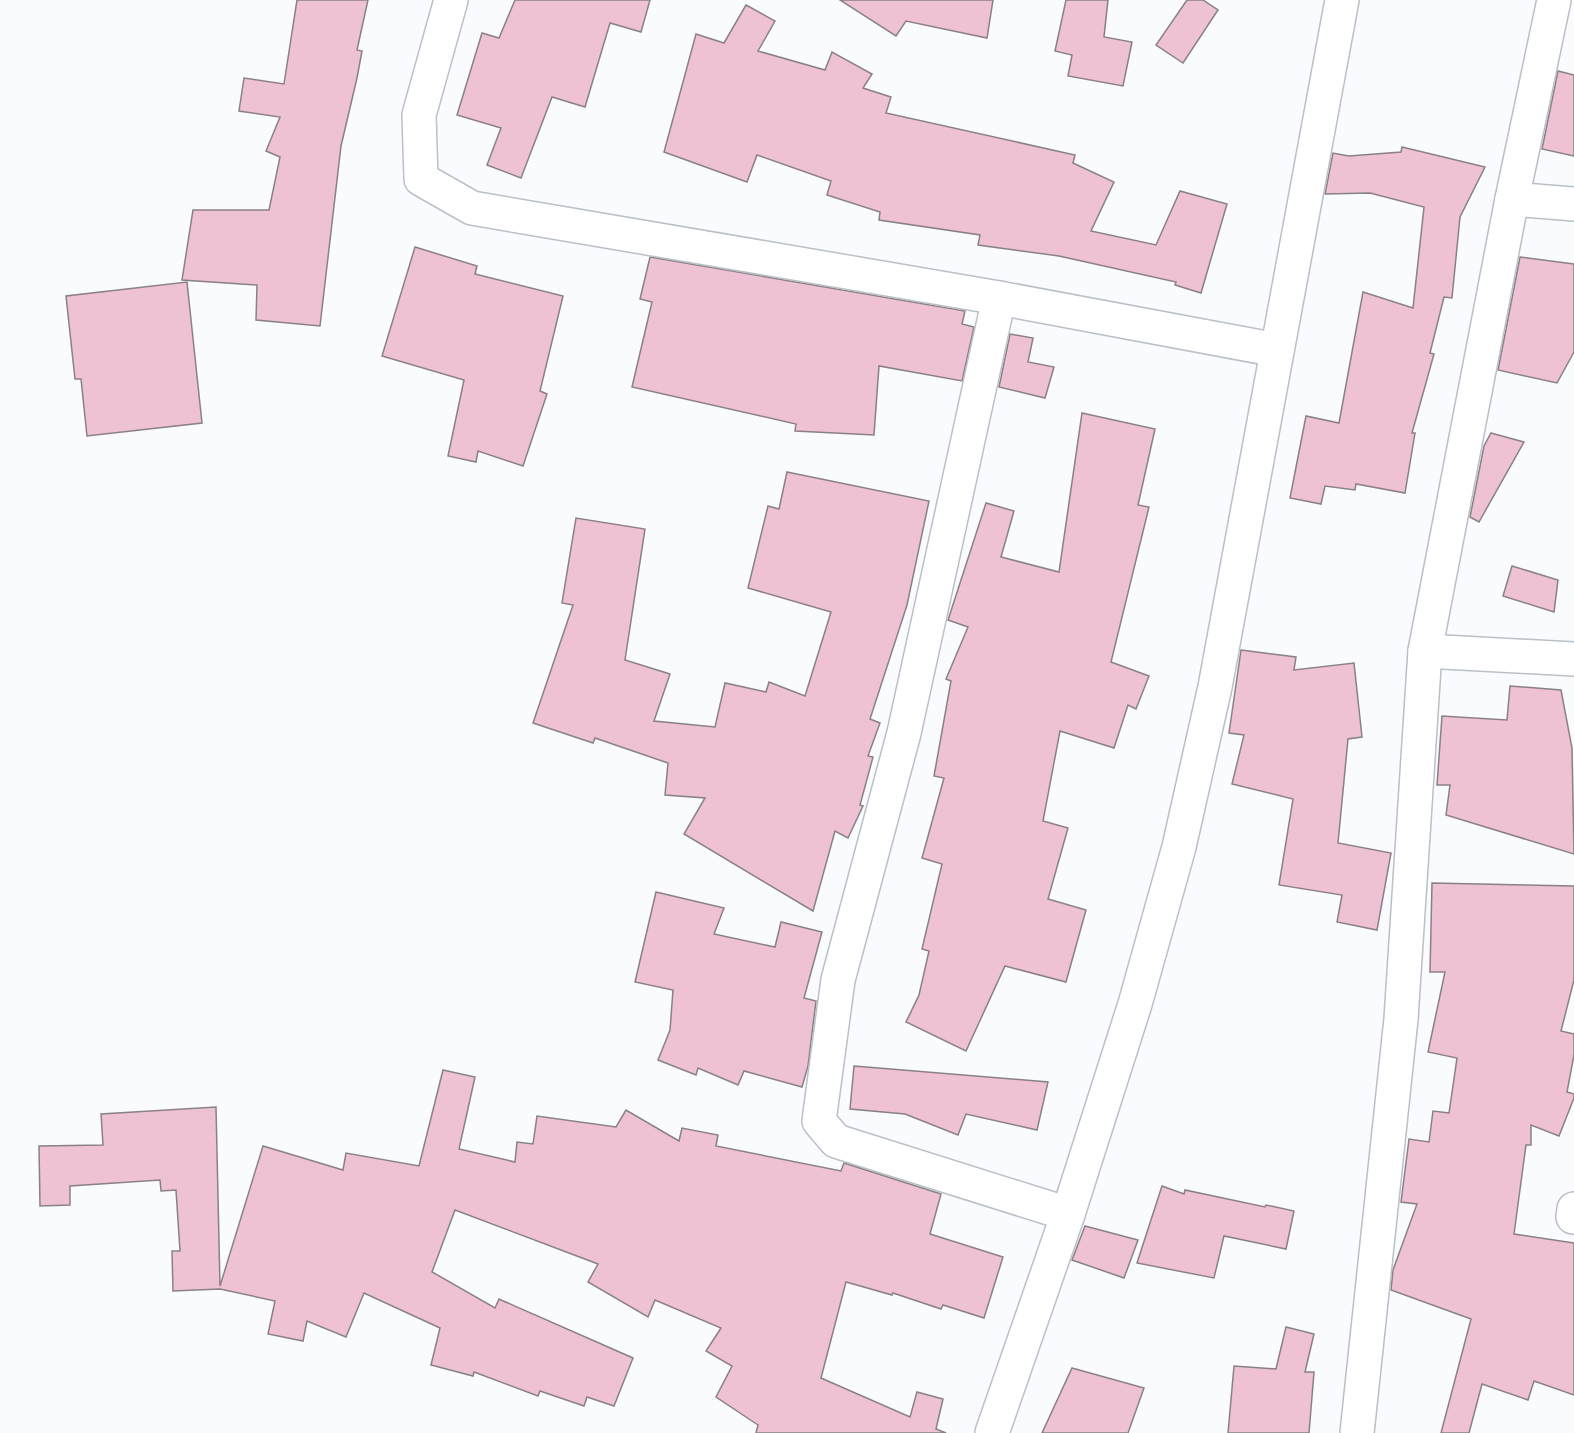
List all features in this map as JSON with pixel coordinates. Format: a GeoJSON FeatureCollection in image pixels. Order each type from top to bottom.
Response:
{"type":"FeatureCollection","features":[{"type":"Feature","properties":{"kind":"street"},"geometry":{"type":"LineString","coordinates":[[451,0],[419,115],[421,179],[472,208],[999,298],[1277,350]]}},
{"type":"Feature","properties":{"kind":"street"},"geometry":{"type":"LineString","coordinates":[[992,1433],[1068,1214],[1135,1004],[1179,847],[1215,687],[1341,0]]}},
{"type":"Feature","properties":{"kind":"street"},"geometry":{"type":"LineString","coordinates":[[1356,1433],[1401,1019],[1425,651],[1512,199],[1554,0]]}},
{"type":"Feature","properties":{"kind":"street"},"geometry":{"type":"LineString","coordinates":[[1512,199],[1574,204]]}},
{"type":"Feature","properties":{"kind":"street"},"geometry":{"type":"LineString","coordinates":[[999,298],[904,733],[838,980],[819,1121],[836,1141],[1068,1214]]}},
{"type":"Feature","properties":{"kind":"street"},"geometry":{"type":"LineString","coordinates":[[1425,651],[1574,659]]}},
{"type":"Feature","properties":{"kind":"building"},"geometry":{"type":"Polygon","coordinates":[[[297,0],[368,0],[357,50],[362,51],[341,146],[320,326],[256,320],[257,285],[182,280],[193,210],[269,210],[280,157],[266,151],[280,117],[239,111],[244,78],[284,84],[297,0]]]}},
{"type":"Feature","properties":{"kind":"building"},"geometry":{"type":"Polygon","coordinates":[[[515,0],[650,0],[641,32],[610,23],[585,107],[552,97],[521,178],[487,165],[501,128],[457,115],[482,33],[499,38],[515,0]]]}},
{"type":"Feature","properties":{"kind":"building"},"geometry":{"type":"Polygon","coordinates":[[[840,0],[993,0],[987,38],[906,21],[896,36],[840,0]]]}},
{"type":"Feature","properties":{"kind":"building"},"geometry":{"type":"Polygon","coordinates":[[[1066,0],[1108,0],[1104,37],[1132,42],[1123,86],[1068,76],[1072,55],[1055,51],[1066,0]]]}},
{"type":"Feature","properties":{"kind":"building"},"geometry":{"type":"Polygon","coordinates":[[[1187,0],[1203,0],[1218,10],[1183,63],[1156,45],[1187,0]]]}},
{"type":"Feature","properties":{"kind":"building"},"geometry":{"type":"Polygon","coordinates":[[[746,5],[775,21],[758,51],[825,70],[832,52],[872,74],[863,88],[891,97],[886,113],[1075,155],[1073,163],[1114,182],[1091,231],[1156,245],[1180,191],[1227,204],[1201,293],[1175,285],[1176,282],[1059,256],[978,245],[980,235],[879,220],[880,212],[827,195],[831,181],[757,155],[747,182],[664,152],[696,34],[724,43],[746,5]]]}},
{"type":"Feature","properties":{"kind":"building"},"geometry":{"type":"Polygon","coordinates":[[[1558,71],[1574,75],[1574,156],[1542,149],[1558,71]]]}},
{"type":"Feature","properties":{"kind":"building"},"geometry":{"type":"Polygon","coordinates":[[[1402,147],[1485,167],[1460,217],[1452,298],[1444,297],[1430,353],[1434,354],[1412,433],[1415,433],[1405,493],[1356,484],[1355,490],[1325,486],[1321,504],[1290,498],[1306,416],[1339,423],[1363,292],[1413,308],[1424,207],[1370,193],[1325,194],[1333,153],[1349,156],[1401,152],[1402,147]]]}},
{"type":"Feature","properties":{"kind":"building"},"geometry":{"type":"Polygon","coordinates":[[[415,247],[477,266],[475,274],[563,296],[540,391],[547,394],[523,466],[478,451],[476,462],[448,456],[464,380],[382,356],[415,247]]]}},
{"type":"Feature","properties":{"kind":"building"},"geometry":{"type":"Polygon","coordinates":[[[650,257],[965,311],[962,324],[974,327],[962,381],[879,366],[874,435],[795,431],[796,424],[632,387],[652,302],[640,299],[650,257]]]}},
{"type":"Feature","properties":{"kind":"building"},"geometry":{"type":"Polygon","coordinates":[[[1520,257],[1574,264],[1574,352],[1557,383],[1498,370],[1520,257]]]}},
{"type":"Feature","properties":{"kind":"building"},"geometry":{"type":"Polygon","coordinates":[[[187,282],[202,423],[87,436],[81,379],[75,379],[66,296],[187,282]]]}},
{"type":"Feature","properties":{"kind":"building"},"geometry":{"type":"Polygon","coordinates":[[[1010,334],[1033,338],[1028,362],[1054,367],[1045,398],[999,387],[1010,334]]]}},
{"type":"Feature","properties":{"kind":"building"},"geometry":{"type":"Polygon","coordinates":[[[1082,413],[1155,429],[1138,505],[1149,507],[1111,662],[1149,676],[1136,709],[1128,705],[1114,748],[1060,731],[1043,821],[1068,828],[1048,899],[1086,910],[1066,982],[1005,966],[966,1051],[906,1022],[919,995],[929,951],[922,949],[942,864],[922,858],[944,778],[934,776],[951,681],[946,679],[968,627],[948,620],[986,503],[1014,511],[1001,557],[1059,572],[1082,413]]]}},
{"type":"Feature","properties":{"kind":"building"},"geometry":{"type":"Polygon","coordinates":[[[1491,433],[1524,442],[1479,522],[1470,517],[1484,446],[1491,433]]]}},
{"type":"Feature","properties":{"kind":"building"},"geometry":{"type":"Polygon","coordinates":[[[787,472],[929,501],[907,605],[870,719],[880,723],[868,756],[873,757],[860,805],[863,806],[848,838],[835,831],[813,911],[684,834],[705,798],[665,795],[668,763],[595,738],[593,743],[533,723],[573,605],[562,603],[576,518],[645,529],[625,660],[670,674],[654,721],[715,727],[725,683],[766,692],[769,682],[805,696],[831,612],[748,588],[768,506],[779,509],[787,472]]]}},
{"type":"Feature","properties":{"kind":"building"},"geometry":{"type":"Polygon","coordinates":[[[1512,566],[1558,580],[1554,612],[1503,596],[1512,566]]]}},
{"type":"Feature","properties":{"kind":"building"},"geometry":{"type":"Polygon","coordinates":[[[1241,650],[1296,657],[1294,670],[1354,663],[1362,737],[1348,739],[1338,843],[1391,853],[1377,930],[1337,922],[1342,895],[1279,885],[1293,799],[1232,784],[1244,735],[1229,733],[1241,650]]]}},
{"type":"Feature","properties":{"kind":"building"},"geometry":{"type":"Polygon","coordinates":[[[1510,686],[1561,690],[1572,748],[1574,854],[1446,815],[1450,785],[1437,785],[1442,716],[1507,720],[1510,686]]]}},
{"type":"Feature","properties":{"kind":"building"},"geometry":{"type":"Polygon","coordinates":[[[1432,883],[1574,886],[1574,980],[1561,1031],[1574,1034],[1574,1055],[1567,1092],[1574,1094],[1574,1098],[1559,1136],[1531,1125],[1531,1145],[1526,1145],[1514,1234],[1574,1243],[1574,1395],[1534,1381],[1528,1400],[1482,1384],[1469,1433],[1441,1433],[1471,1319],[1391,1290],[1393,1270],[1417,1204],[1401,1202],[1409,1139],[1429,1142],[1433,1111],[1449,1113],[1457,1058],[1428,1052],[1445,972],[1430,972],[1432,883]]]}},
{"type":"Feature","properties":{"kind":"building"},"geometry":{"type":"Polygon","coordinates":[[[656,892],[724,908],[714,934],[775,947],[781,922],[822,932],[804,998],[816,1001],[808,1066],[802,1087],[744,1071],[738,1085],[698,1068],[696,1075],[658,1060],[670,1030],[673,990],[635,982],[656,892]]]}},
{"type":"Feature","properties":{"kind":"building"},"geometry":{"type":"Polygon","coordinates":[[[854,1066],[1048,1082],[1037,1130],[966,1114],[958,1135],[905,1114],[850,1109],[854,1066]]]}},
{"type":"Feature","properties":{"kind":"building"},"geometry":{"type":"Polygon","coordinates":[[[443,1070],[475,1077],[459,1149],[515,1162],[517,1142],[533,1144],[537,1116],[616,1127],[626,1110],[679,1141],[682,1128],[718,1135],[716,1146],[841,1171],[844,1163],[941,1194],[930,1234],[1003,1257],[984,1318],[943,1305],[941,1309],[893,1293],[892,1295],[846,1282],[821,1378],[910,1417],[917,1392],[943,1399],[936,1429],[946,1433],[756,1433],[758,1425],[716,1397],[732,1366],[706,1351],[721,1328],[655,1300],[648,1317],[588,1282],[598,1264],[455,1210],[432,1272],[495,1308],[499,1299],[633,1358],[614,1406],[587,1397],[584,1406],[540,1391],[538,1396],[474,1372],[473,1376],[431,1365],[440,1328],[364,1293],[346,1337],[307,1321],[303,1341],[268,1334],[275,1301],[220,1289],[173,1291],[172,1251],[180,1251],[176,1190],[161,1191],[160,1180],[70,1186],[70,1205],[40,1206],[39,1146],[103,1145],[101,1114],[216,1107],[220,1286],[263,1146],[343,1170],[346,1153],[419,1166],[443,1070]]]}},
{"type":"Feature","properties":{"kind":"building"},"geometry":{"type":"Polygon","coordinates":[[[1162,1186],[1184,1194],[1185,1190],[1294,1211],[1286,1249],[1224,1236],[1214,1278],[1137,1263],[1162,1186]]]}},
{"type":"Feature","properties":{"kind":"building"},"geometry":{"type":"Polygon","coordinates":[[[1085,1226],[1138,1240],[1124,1278],[1072,1260],[1085,1226]]]}},
{"type":"Feature","properties":{"kind":"building"},"geometry":{"type":"Polygon","coordinates":[[[1286,1327],[1314,1334],[1305,1372],[1314,1372],[1309,1433],[1228,1433],[1234,1366],[1276,1369],[1286,1327]]]}},
{"type":"Feature","properties":{"kind":"building"},"geometry":{"type":"Polygon","coordinates":[[[1072,1368],[1144,1388],[1128,1433],[1042,1433],[1072,1368]]]}}]}
